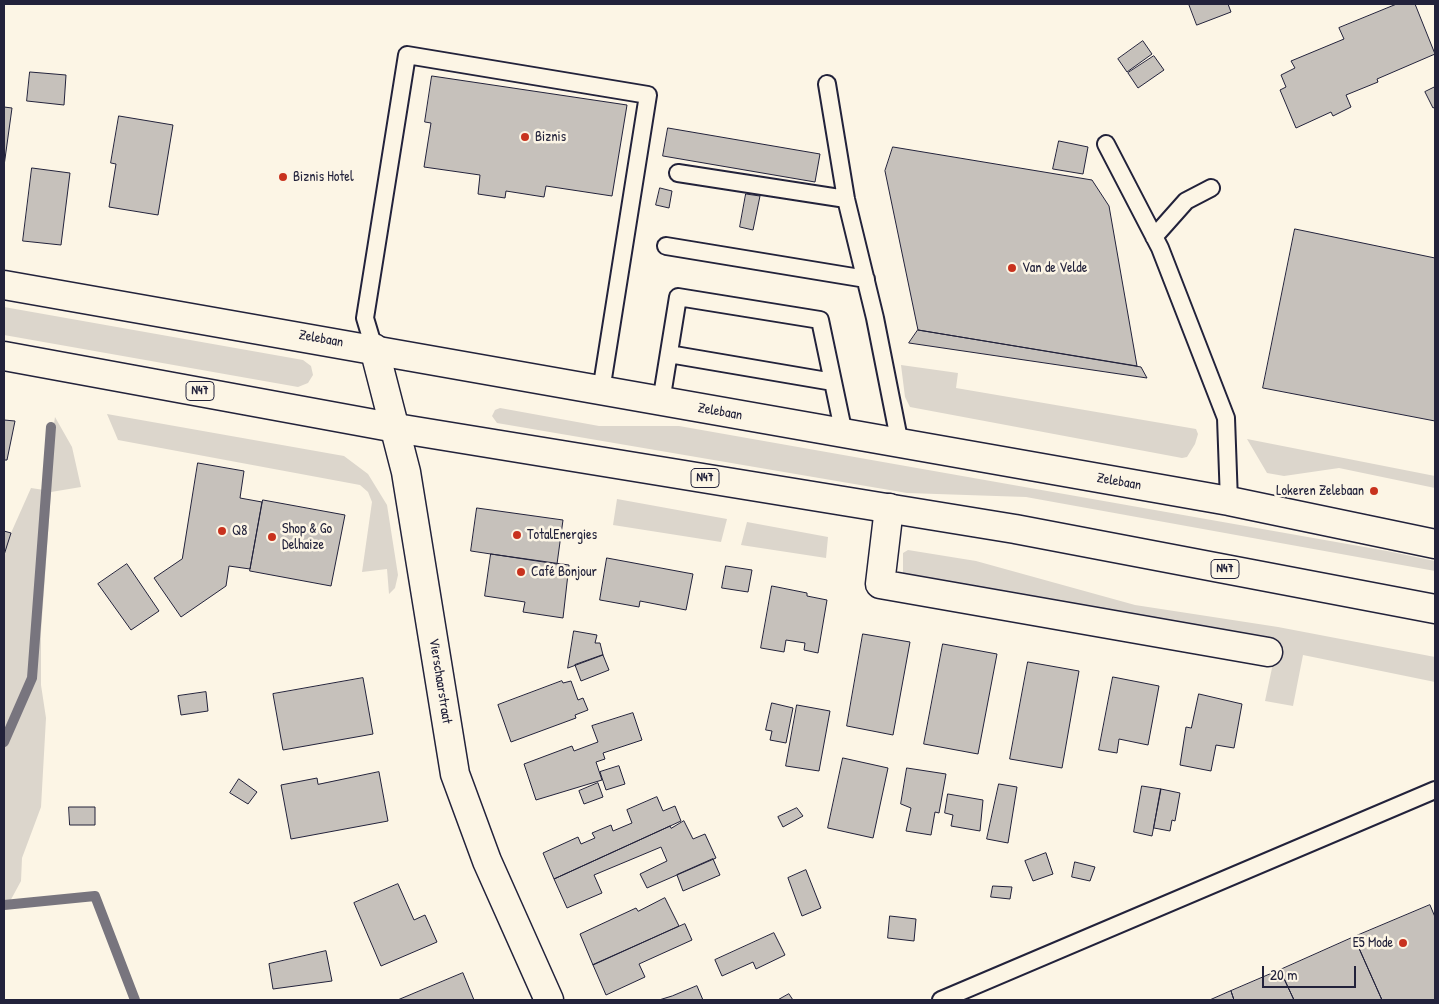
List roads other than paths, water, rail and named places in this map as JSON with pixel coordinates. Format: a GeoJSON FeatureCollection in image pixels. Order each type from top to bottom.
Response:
{"type":"FeatureCollection","features":[{"type":"Feature","properties":{"kind":"main road","name":"Zelebaan"},"geometry":{"type":"LineString","coordinates":[[4,285],[374,348],[662,402],[1230,501],[1435,544]]}},
{"type":"Feature","properties":{"kind":"main road","name":"Vierschaarstraat"},"geometry":{"type":"LineString","coordinates":[[374,348],[406,472],[455,774],[488,861],[549,1000]]}},
{"type":"Feature","properties":{"kind":"main road","name":"N47"},"geometry":{"type":"LineString","coordinates":[[4,356],[396,428],[1015,529],[1435,609]]}},
{"type":"Feature","properties":{"kind":"main road"},"geometry":{"type":"LineString","coordinates":[[889,508],[880,584],[1268,652]]}},
{"type":"Feature","properties":{"kind":"lane"},"geometry":{"type":"LineString","coordinates":[[374,348],[365,318],[408,55],[648,95],[601,391]]}},
{"type":"Feature","properties":{"kind":"lane"},"geometry":{"type":"LineString","coordinates":[[828,84],[846,199],[866,279],[895,412],[900,444]]}},
{"type":"Feature","properties":{"kind":"lane"},"geometry":{"type":"LineString","coordinates":[[1106,144],[1154,237],[1226,418],[1230,501]]}},
{"type":"Feature","properties":{"kind":"lane"},"geometry":{"type":"LineString","coordinates":[[678,173],[846,199]]}},
{"type":"Feature","properties":{"kind":"lane"},"geometry":{"type":"LineString","coordinates":[[1154,237],[1186,201],[1211,188]]}},
{"type":"Feature","properties":{"kind":"lane"},"geometry":{"type":"LineString","coordinates":[[666,246],[866,279]]}},
{"type":"Feature","properties":{"kind":"lane"},"geometry":{"type":"LineString","coordinates":[[662,402],[678,297],[820,320],[844,434]]}},
{"type":"Feature","properties":{"kind":"lane"},"geometry":{"type":"LineString","coordinates":[[669,354],[833,382]]}},
{"type":"Feature","properties":{"kind":"lane"},"geometry":{"type":"LineString","coordinates":[[941,1000],[1435,790]]}},
{"type":"Feature","properties":{"kind":"waterway"},"geometry":{"type":"LineString","coordinates":[[4,742],[32,678],[51,427]]}},
{"type":"Feature","properties":{"kind":"waterway"},"geometry":{"type":"LineString","coordinates":[[4,905],[95,896],[135,1000]]}},
{"type":"Feature","properties":{"kind":"place","name":"Biznis"},"geometry":{"type":"Point","coordinates":[525,137]}},
{"type":"Feature","properties":{"kind":"place","name":"Biznis Hotel"},"geometry":{"type":"Point","coordinates":[283,177]}},
{"type":"Feature","properties":{"kind":"place","name":"Van de Velde"},"geometry":{"type":"Point","coordinates":[1012,268]}},
{"type":"Feature","properties":{"kind":"place","name":"Lokeren Zelebaan"},"geometry":{"type":"Point","coordinates":[1374,491]}},
{"type":"Feature","properties":{"kind":"place","name":"Q8"},"geometry":{"type":"Point","coordinates":[222,531]}},
{"type":"Feature","properties":{"kind":"place","name":"TotalEnergies"},"geometry":{"type":"Point","coordinates":[517,535]}},
{"type":"Feature","properties":{"kind":"place","name":"Shop & Go Delhaize"},"geometry":{"type":"Point","coordinates":[272,537]}},
{"type":"Feature","properties":{"kind":"place","name":"Café Bonjour"},"geometry":{"type":"Point","coordinates":[521,572]}},
{"type":"Feature","properties":{"kind":"place","name":"E5 Mode"},"geometry":{"type":"Point","coordinates":[1403,943]}}]}
